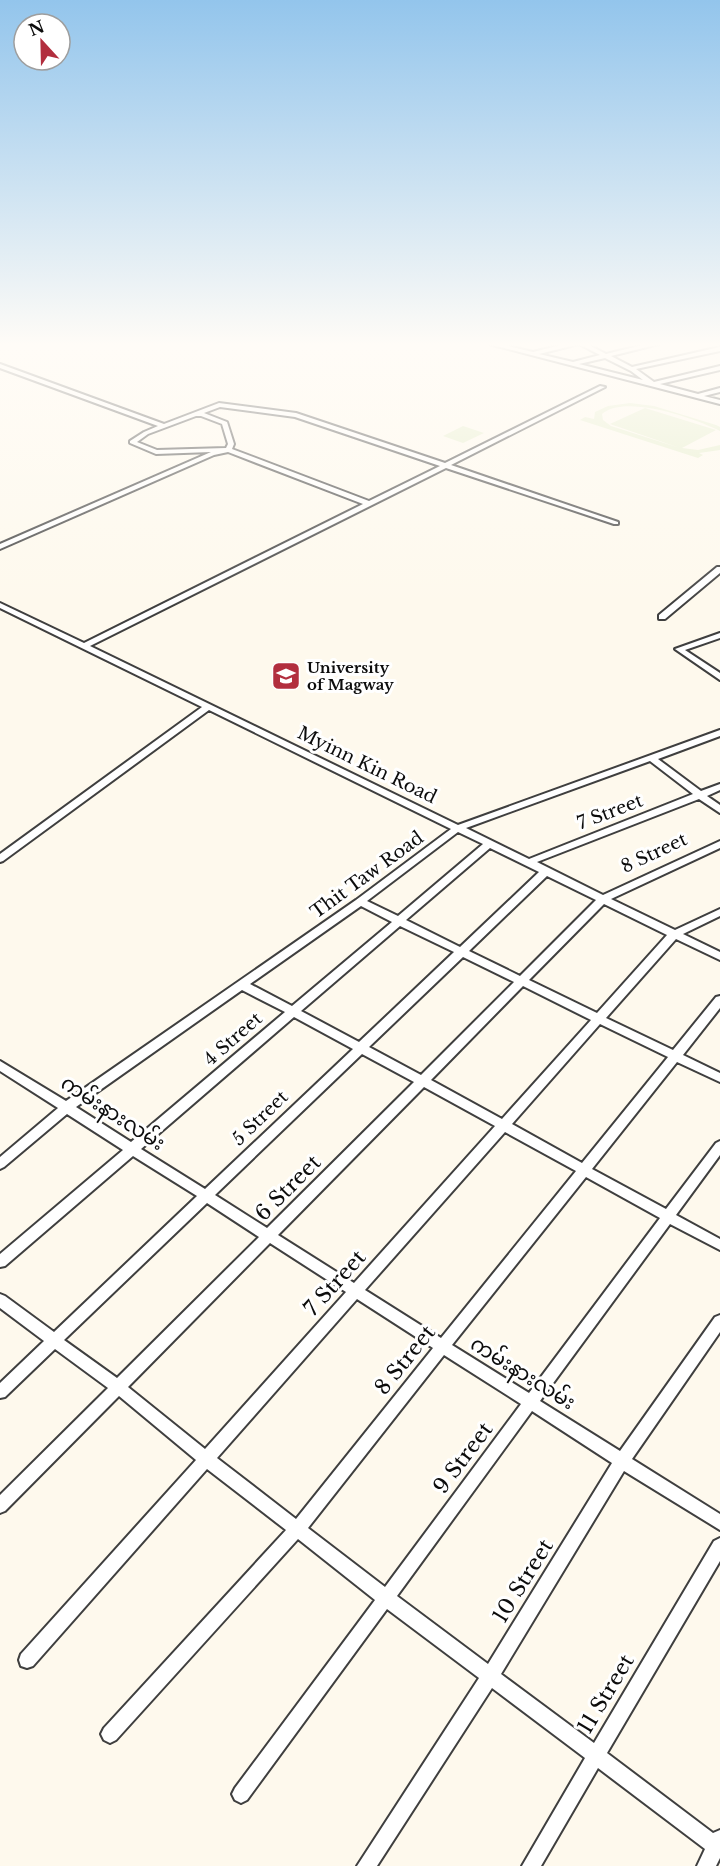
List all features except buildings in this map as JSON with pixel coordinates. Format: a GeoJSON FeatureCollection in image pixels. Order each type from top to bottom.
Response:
{"type":"FeatureCollection","features":[{"type":"Feature","properties":{"kind":"street"},"geometry":{"type":"LineString","coordinates":[[154,430],[132,442],[156,452],[228,450],[368,503]]}},
{"type":"Feature","properties":{"kind":"street"},"geometry":{"type":"LineString","coordinates":[[0,547],[212,454],[228,450],[231,444],[227,430]]}},
{"type":"Feature","properties":{"kind":"street"},"geometry":{"type":"LineString","coordinates":[[341,430],[616,523]]}},
{"type":"Feature","properties":{"kind":"street"},"geometry":{"type":"LineString","coordinates":[[84,646],[515,430]]}},
{"type":"Feature","properties":{"kind":"street"},"geometry":{"type":"LineString","coordinates":[[662,617],[720,570]]}},
{"type":"Feature","properties":{"kind":"street","name":"Myinn Kin Road"},"geometry":{"type":"LineString","coordinates":[[0,605],[720,956]]}},
{"type":"Feature","properties":{"kind":"street"},"geometry":{"type":"LineString","coordinates":[[720,635],[679,649],[720,676]]}},
{"type":"Feature","properties":{"kind":"street"},"geometry":{"type":"LineString","coordinates":[[0,859],[208,707]]}},
{"type":"Feature","properties":{"kind":"street","name":"Thit Taw Road"},"geometry":{"type":"LineString","coordinates":[[0,1164],[67,1107],[360,902],[458,828],[720,733]]}},
{"type":"Feature","properties":{"kind":"street"},"geometry":{"type":"LineString","coordinates":[[651,758],[720,810]]}},
{"type":"Feature","properties":{"kind":"street","name":"7 Street"},"geometry":{"type":"LineString","coordinates":[[529,862],[720,787]]}},
{"type":"Feature","properties":{"kind":"street","name":"4 Street"},"geometry":{"type":"LineString","coordinates":[[0,1262],[489,843]]}},
{"type":"Feature","properties":{"kind":"street","name":"8 Street"},"geometry":{"type":"LineString","coordinates":[[604,898],[720,844]]}},
{"type":"Feature","properties":{"kind":"street","name":"5 Street"},"geometry":{"type":"LineString","coordinates":[[0,1392],[546,871]]}},
{"type":"Feature","properties":{"kind":"street","name":"6 Street"},"geometry":{"type":"LineString","coordinates":[[0,1506],[604,898]]}},
{"type":"Feature","properties":{"kind":"street"},"geometry":{"type":"LineString","coordinates":[[360,902],[720,1078]]}},
{"type":"Feature","properties":{"kind":"street"},"geometry":{"type":"LineString","coordinates":[[674,934],[720,912]]}},
{"type":"Feature","properties":{"kind":"street","name":"7 Street"},"geometry":{"type":"LineString","coordinates":[[27,1660],[674,934]]}},
{"type":"Feature","properties":{"kind":"street"},"geometry":{"type":"LineString","coordinates":[[242,985],[423,1081],[502,1127],[720,1245]]}},
{"type":"Feature","properties":{"kind":"street","name":"8 Street"},"geometry":{"type":"LineString","coordinates":[[110,1734],[297,1529],[720,1000]]}},
{"type":"Feature","properties":{"kind":"street","name":"ကမ်းနားလမ်း"},"geometry":{"type":"LineString","coordinates":[[2,1069],[67,1107],[204,1197],[270,1235],[355,1292],[720,1523]]}},
{"type":"Feature","properties":{"kind":"street","name":"9 Street"},"geometry":{"type":"LineString","coordinates":[[241,1794],[720,1146]]}},
{"type":"Feature","properties":{"kind":"street"},"geometry":{"type":"LineString","coordinates":[[0,1300],[118,1387],[206,1459],[386,1598],[719,1844],[706,1866]]}},
{"type":"Feature","properties":{"kind":"street","name":"10 Street"},"geometry":{"type":"LineString","coordinates":[[366,1866],[490,1676],[622,1461],[720,1321]]}},
{"type":"Feature","properties":{"kind":"street","name":"11 Street"},"geometry":{"type":"LineString","coordinates":[[531,1866],[720,1546]]}},
{"type":"Feature","properties":{"kind":"green space"},"geometry":{"type":"Polygon","coordinates":[[[455,430],[475,430],[484,433],[463,443],[443,436],[455,430]]]}},
{"type":"Feature","properties":{"kind":"green space"},"geometry":{"type":"Polygon","coordinates":[[[611,430],[624,430],[680,448],[628,430],[716,430],[682,448],[698,450],[720,445],[720,450],[699,453],[703,455],[698,458],[611,430]]]}},
{"type":"Feature","properties":{"kind":"place","name":"University of Magway"},"geometry":{"type":"Point","coordinates":[286,676]}}]}
